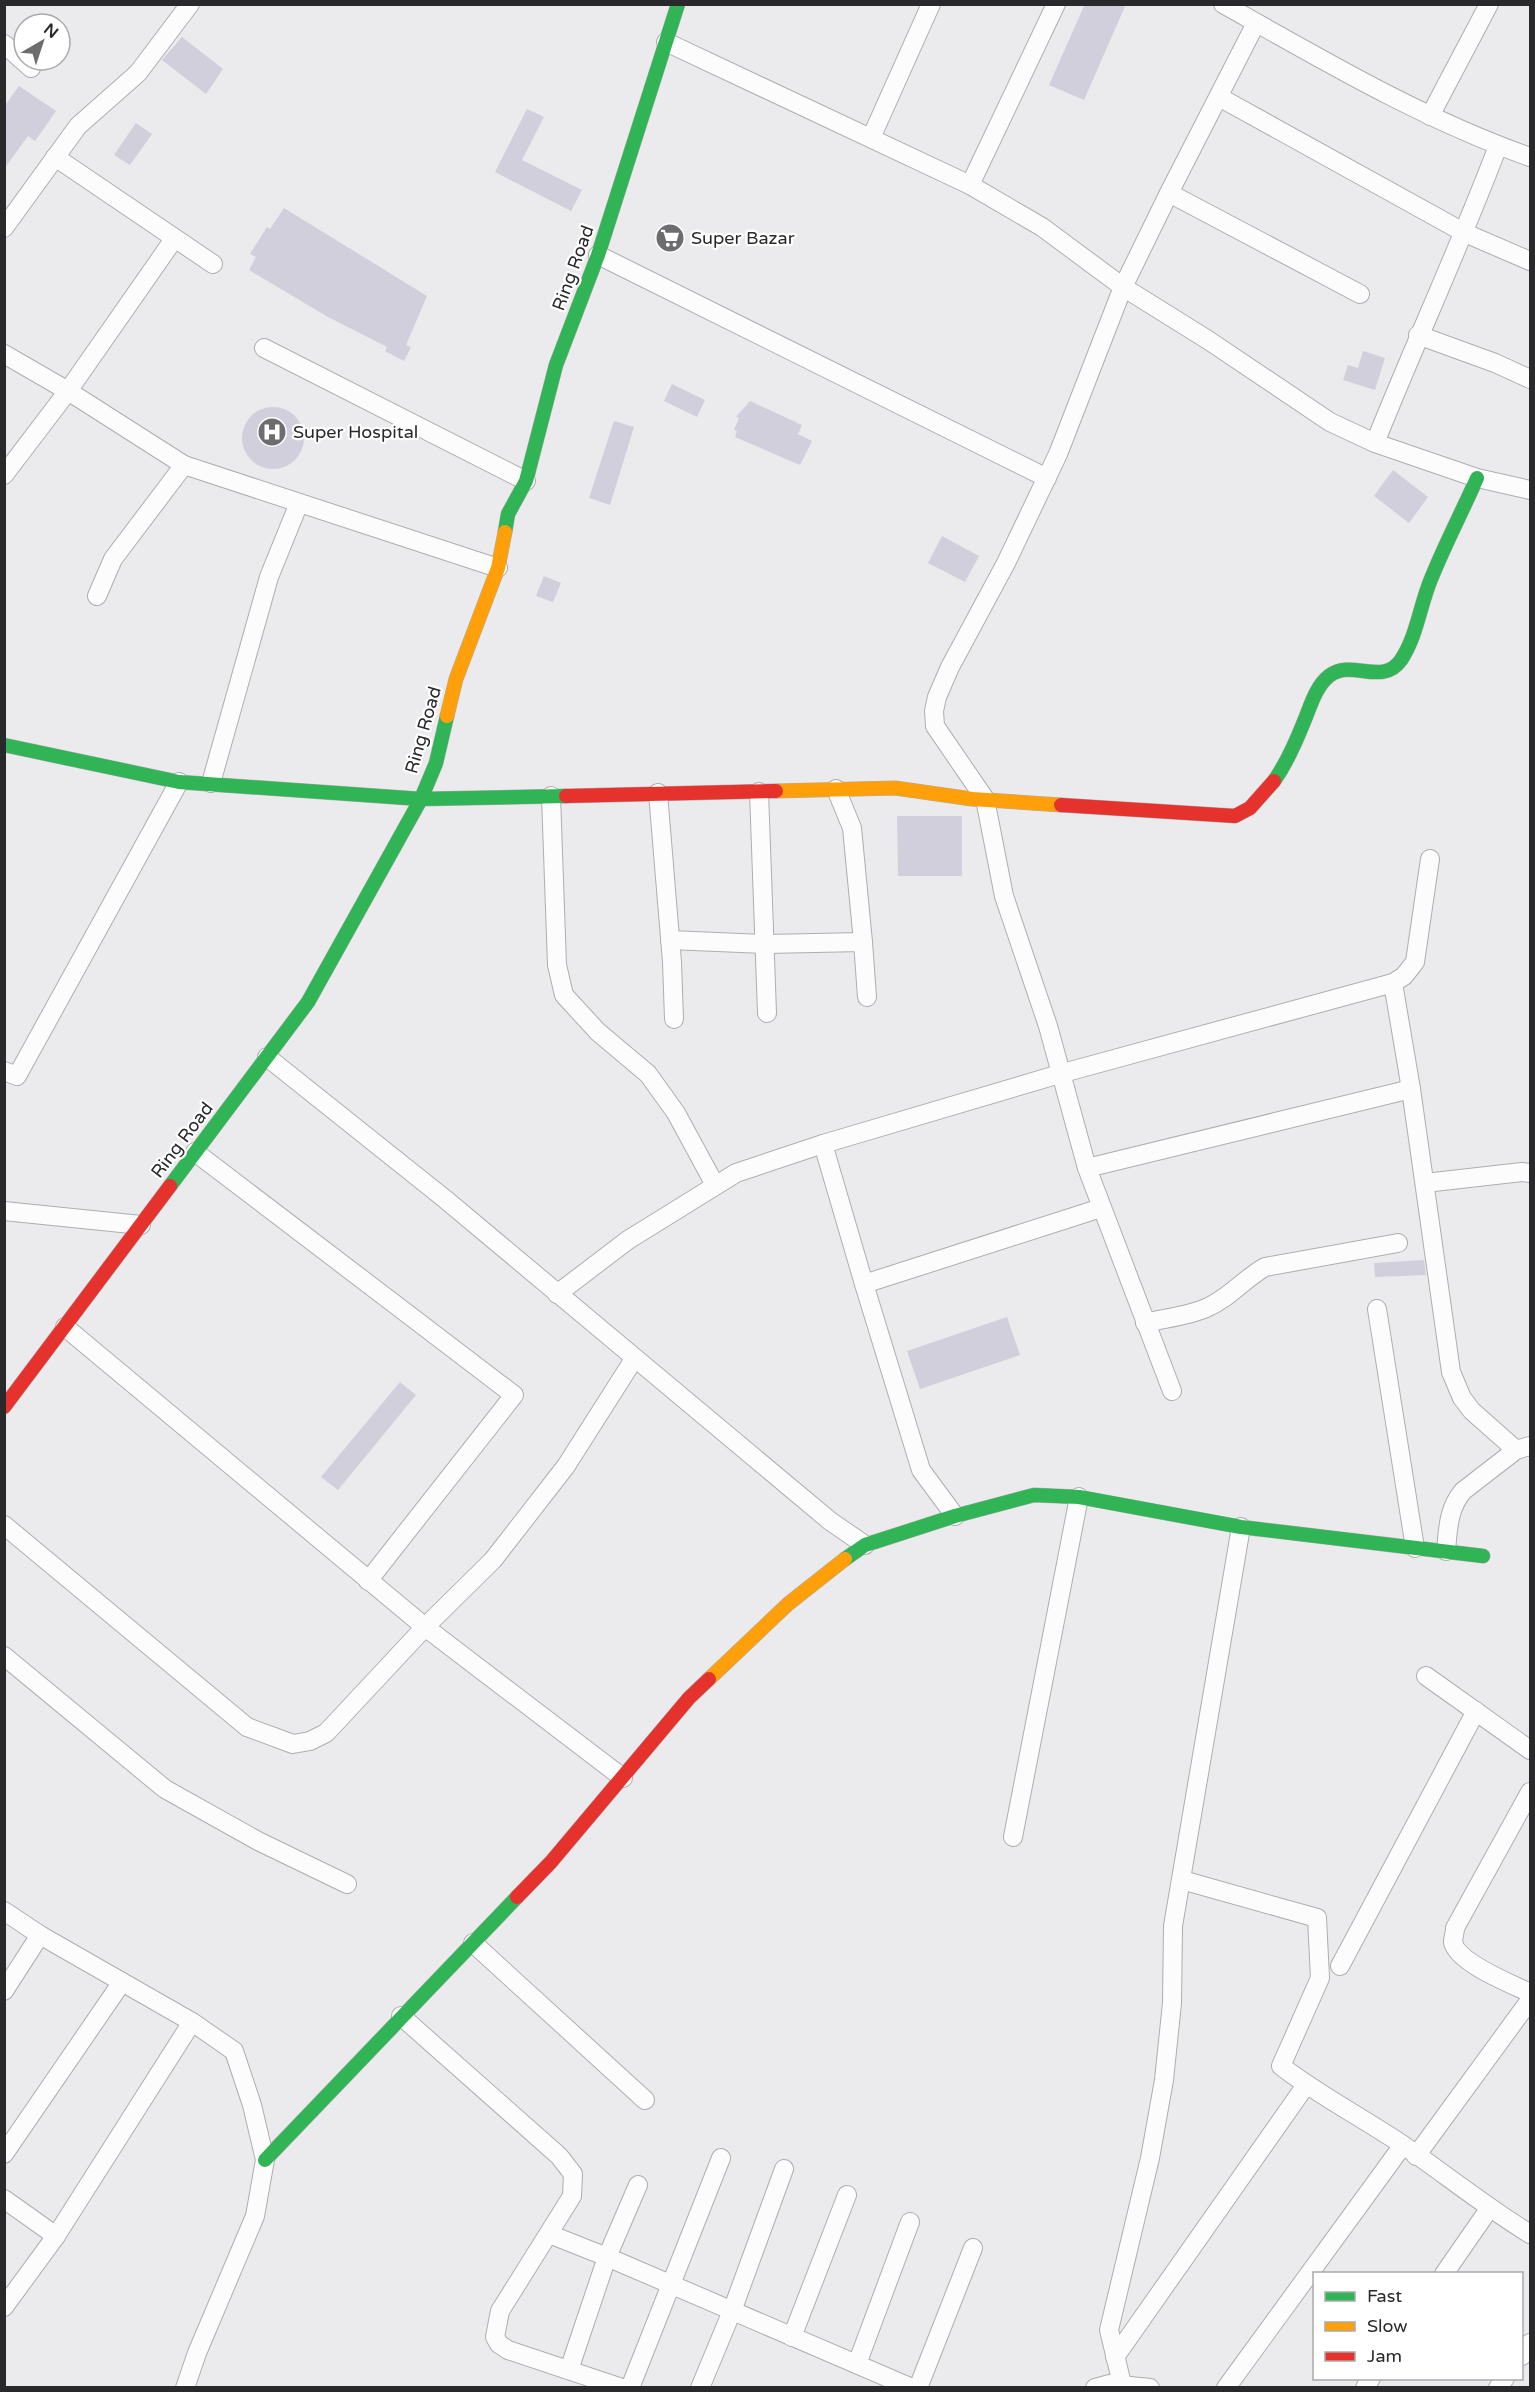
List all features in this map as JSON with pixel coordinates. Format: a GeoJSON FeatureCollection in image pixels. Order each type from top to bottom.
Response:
{"type":"FeatureCollection","features":[{"type":"Feature","properties":{"kind":"street"},"geometry":{"type":"LineString","coordinates":[[4,228],[78,126],[138,73],[190,4]]}},
{"type":"Feature","properties":{"kind":"street","name":"Ring Road"},"geometry":{"type":"LineString","coordinates":[[4,1407],[308,1002],[421,799],[436,762],[456,679],[498,568],[508,514],[526,481],[556,365],[598,255],[678,4]]}},
{"type":"Feature","properties":{"kind":"street"},"geometry":{"type":"LineString","coordinates":[[871,138],[931,4]]}},
{"type":"Feature","properties":{"kind":"street"},"geometry":{"type":"LineString","coordinates":[[970,185],[1056,4]]}},
{"type":"Feature","properties":{"kind":"street"},"geometry":{"type":"LineString","coordinates":[[1222,4],[1412,108],[1498,146],[1530,157]]}},
{"type":"Feature","properties":{"kind":"street"},"geometry":{"type":"LineString","coordinates":[[1430,116],[1489,4]]}},
{"type":"Feature","properties":{"kind":"street"},"geometry":{"type":"LineString","coordinates":[[1172,1391],[1087,1168],[1063,1073],[1004,896],[985,799],[935,726],[934,711],[937,697],[950,667],[1006,563],[1058,454],[1123,287],[1256,23]]}},
{"type":"Feature","properties":{"kind":"street"},"geometry":{"type":"LineString","coordinates":[[666,42],[970,185],[1042,227],[1123,287],[1208,340],[1330,422],[1375,442],[1477,478],[1530,490]]}},
{"type":"Feature","properties":{"kind":"street"},"geometry":{"type":"LineString","coordinates":[[1219,97],[1465,233],[1530,261]]}},
{"type":"Feature","properties":{"kind":"street"},"geometry":{"type":"LineString","coordinates":[[1375,442],[1418,335],[1465,233],[1498,146]]}},
{"type":"Feature","properties":{"kind":"street"},"geometry":{"type":"LineString","coordinates":[[55,157],[213,264]]}},
{"type":"Feature","properties":{"kind":"street"},"geometry":{"type":"LineString","coordinates":[[1169,193],[1360,294]]}},
{"type":"Feature","properties":{"kind":"street"},"geometry":{"type":"LineString","coordinates":[[4,475],[68,391],[174,239]]}},
{"type":"Feature","properties":{"kind":"street"},"geometry":{"type":"LineString","coordinates":[[598,255],[1047,478]]}},
{"type":"Feature","properties":{"kind":"street"},"geometry":{"type":"LineString","coordinates":[[1418,335],[1495,363],[1530,379]]}},
{"type":"Feature","properties":{"kind":"street"},"geometry":{"type":"LineString","coordinates":[[264,348],[526,481]]}},
{"type":"Feature","properties":{"kind":"street"},"geometry":{"type":"LineString","coordinates":[[4,354],[68,391],[184,465],[498,568]]}},
{"type":"Feature","properties":{"kind":"street"},"geometry":{"type":"LineString","coordinates":[[97,596],[113,559],[184,465]]}},
{"type":"Feature","properties":{"kind":"street"},"geometry":{"type":"LineString","coordinates":[[4,745],[179,782],[421,799],[895,788],[985,799],[1235,816],[1243,814],[1260,801],[1273,784],[1319,687],[1327,676],[1337,670],[1382,673],[1390,670],[1402,659],[1431,581],[1477,478]]}},
{"type":"Feature","properties":{"kind":"street"},"geometry":{"type":"LineString","coordinates":[[211,783],[267,586],[299,503]]}},
{"type":"Feature","properties":{"kind":"street"},"geometry":{"type":"LineString","coordinates":[[4,1071],[16,1076],[179,782]]}},
{"type":"Feature","properties":{"kind":"street"},"geometry":{"type":"LineString","coordinates":[[837,789],[852,828],[867,997]]}},
{"type":"Feature","properties":{"kind":"street"},"geometry":{"type":"LineString","coordinates":[[759,792],[767,1013]]}},
{"type":"Feature","properties":{"kind":"street"},"geometry":{"type":"LineString","coordinates":[[658,793],[674,1019]]}},
{"type":"Feature","properties":{"kind":"street"},"geometry":{"type":"LineString","coordinates":[[551,796],[557,965],[564,995],[598,1032],[648,1074],[676,1113],[715,1185]]}},
{"type":"Feature","properties":{"kind":"street"},"geometry":{"type":"LineString","coordinates":[[557,1294],[628,1240],[736,1173],[823,1144],[1063,1073],[1393,983],[1404,976],[1414,962],[1431,859]]}},
{"type":"Feature","properties":{"kind":"street"},"geometry":{"type":"LineString","coordinates":[[670,940],[766,944],[863,942]]}},
{"type":"Feature","properties":{"kind":"street"},"geometry":{"type":"LineString","coordinates":[[1393,983],[1411,1089],[1451,1372],[1462,1398],[1472,1411],[1523,1448],[1463,1491],[1456,1499],[1451,1508],[1446,1551]]}},
{"type":"Feature","properties":{"kind":"street"},"geometry":{"type":"LineString","coordinates":[[267,1057],[445,1199],[830,1521],[865,1545]]}},
{"type":"Feature","properties":{"kind":"street"},"geometry":{"type":"LineString","coordinates":[[1087,1168],[1411,1089]]}},
{"type":"Feature","properties":{"kind":"street"},"geometry":{"type":"LineString","coordinates":[[823,1144],[921,1470],[955,1516]]}},
{"type":"Feature","properties":{"kind":"street"},"geometry":{"type":"LineString","coordinates":[[195,1152],[514,1395],[368,1581]]}},
{"type":"Feature","properties":{"kind":"street"},"geometry":{"type":"LineString","coordinates":[[1425,1183],[1530,1173]]}},
{"type":"Feature","properties":{"kind":"street"},"geometry":{"type":"LineString","coordinates":[[864,1284],[1101,1208]]}},
{"type":"Feature","properties":{"kind":"street"},"geometry":{"type":"LineString","coordinates":[[4,1211],[141,1225]]}},
{"type":"Feature","properties":{"kind":"street"},"geometry":{"type":"LineString","coordinates":[[1145,1323],[1205,1309],[1218,1302],[1247,1277],[1265,1267],[1398,1242]]}},
{"type":"Feature","properties":{"kind":"street"},"geometry":{"type":"LineString","coordinates":[[1377,1310],[1415,1548]]}},
{"type":"Feature","properties":{"kind":"street"},"geometry":{"type":"LineString","coordinates":[[64,1327],[424,1628],[623,1778]]}},
{"type":"Feature","properties":{"kind":"street"},"geometry":{"type":"LineString","coordinates":[[4,1525],[247,1727],[293,1744],[310,1741],[326,1733],[424,1628],[493,1560],[566,1466],[634,1359]]}},
{"type":"Feature","properties":{"kind":"street"},"geometry":{"type":"LineString","coordinates":[[265,2160],[551,1862],[697,1691],[796,1597],[829,1569],[865,1545],[955,1516],[1034,1495],[1079,1497],[1241,1527],[1483,1556]]}},
{"type":"Feature","properties":{"kind":"street"},"geometry":{"type":"LineString","coordinates":[[1013,1838],[1079,1497]]}},
{"type":"Feature","properties":{"kind":"street"},"geometry":{"type":"LineString","coordinates":[[1123,2386],[1109,2330],[1150,2158],[1164,2080],[1172,2003],[1173,1926],[1241,1527]]}},
{"type":"Feature","properties":{"kind":"street"},"geometry":{"type":"LineString","coordinates":[[4,1656],[165,1789],[258,1841],[347,1884]]}},
{"type":"Feature","properties":{"kind":"street"},"geometry":{"type":"LineString","coordinates":[[1426,1676],[1530,1750]]}},
{"type":"Feature","properties":{"kind":"street"},"geometry":{"type":"LineString","coordinates":[[1340,1966],[1476,1711]]}},
{"type":"Feature","properties":{"kind":"street"},"geometry":{"type":"LineString","coordinates":[[1530,1792],[1455,1929],[1453,1942],[1460,1955],[1470,1962],[1530,1993]]}},
{"type":"Feature","properties":{"kind":"street"},"geometry":{"type":"LineString","coordinates":[[1182,1880],[1317,1918],[1320,1978],[1281,2066],[1306,2085],[1410,2150],[1489,2209],[1530,2234]]}},
{"type":"Feature","properties":{"kind":"street"},"geometry":{"type":"LineString","coordinates":[[4,1911],[40,1935],[192,2022],[234,2051],[252,2105],[265,2160],[255,2216],[197,2353],[185,2388]]}},
{"type":"Feature","properties":{"kind":"street"},"geometry":{"type":"LineString","coordinates":[[4,1991],[40,1935]]}},
{"type":"Feature","properties":{"kind":"street"},"geometry":{"type":"LineString","coordinates":[[473,1943],[645,2100]]}},
{"type":"Feature","properties":{"kind":"street"},"geometry":{"type":"LineString","coordinates":[[4,2154],[122,1982]]}},
{"type":"Feature","properties":{"kind":"street"},"geometry":{"type":"LineString","coordinates":[[1316,2272],[1530,2000]]}},
{"type":"Feature","properties":{"kind":"street"},"geometry":{"type":"LineString","coordinates":[[401,2016],[559,2156],[573,2174],[572,2196],[500,2311],[495,2337],[499,2344],[508,2350],[622,2388]]}},
{"type":"Feature","properties":{"kind":"street"},"geometry":{"type":"LineString","coordinates":[[4,2307],[56,2236],[192,2022]]}},
{"type":"Feature","properties":{"kind":"street"},"geometry":{"type":"LineString","coordinates":[[1115,2357],[1306,2085]]}},
{"type":"Feature","properties":{"kind":"street"},"geometry":{"type":"LineString","coordinates":[[630,2388],[721,2158]]}},
{"type":"Feature","properties":{"kind":"street"},"geometry":{"type":"LineString","coordinates":[[700,2388],[732,2311],[784,2169]]}},
{"type":"Feature","properties":{"kind":"street"},"geometry":{"type":"LineString","coordinates":[[569,2370],[607,2257],[638,2186]]}},
{"type":"Feature","properties":{"kind":"street"},"geometry":{"type":"LineString","coordinates":[[792,2337],[847,2195]]}},
{"type":"Feature","properties":{"kind":"street"},"geometry":{"type":"LineString","coordinates":[[4,2199],[56,2236]]}},
{"type":"Feature","properties":{"kind":"street"},"geometry":{"type":"LineString","coordinates":[[1445,2272],[1489,2209]]}},
{"type":"Feature","properties":{"kind":"street"},"geometry":{"type":"LineString","coordinates":[[857,2364],[910,2222]]}},
{"type":"Feature","properties":{"kind":"street"},"geometry":{"type":"LineString","coordinates":[[549,2234],[912,2388]]}},
{"type":"Feature","properties":{"kind":"street"},"geometry":{"type":"LineString","coordinates":[[918,2388],[973,2248]]}},
{"type":"Feature","properties":{"kind":"street"},"geometry":{"type":"LineString","coordinates":[[1226,2388],[1313,2275]]}},
{"type":"Feature","properties":{"kind":"street"},"geometry":{"type":"LineString","coordinates":[[1095,2388],[1123,2386],[1150,2388]]}},
{"type":"Feature","properties":{"kind":"building"},"geometry":{"type":"Polygon","coordinates":[[[1085,4],[1126,4],[1084,100],[1049,85],[1085,4]]]}},
{"type":"Feature","properties":{"kind":"building"},"geometry":{"type":"Polygon","coordinates":[[[182,37],[223,69],[206,94],[162,60],[182,37]]]}},
{"type":"Feature","properties":{"kind":"building"},"geometry":{"type":"Polygon","coordinates":[[[19,86],[56,111],[35,141],[28,136],[4,169],[4,107],[19,86]]]}},
{"type":"Feature","properties":{"kind":"building"},"geometry":{"type":"Polygon","coordinates":[[[527,109],[544,117],[522,160],[582,190],[571,211],[495,172],[527,109]]]}},
{"type":"Feature","properties":{"kind":"building"},"geometry":{"type":"Polygon","coordinates":[[[136,123],[152,134],[130,165],[114,155],[136,123]]]}},
{"type":"Feature","properties":{"kind":"building"},"geometry":{"type":"Polygon","coordinates":[[[284,208],[427,296],[406,345],[411,347],[404,361],[385,351],[387,347],[328,317],[249,270],[256,257],[250,254],[267,227],[270,229],[284,208]]]}},
{"type":"Feature","properties":{"kind":"building"},"geometry":{"type":"Polygon","coordinates":[[[1363,351],[1385,358],[1375,390],[1343,380],[1348,365],[1358,368],[1363,351]]]}},
{"type":"Feature","properties":{"kind":"building"},"geometry":{"type":"Polygon","coordinates":[[[672,384],[705,400],[697,417],[664,401],[672,384]]]}},
{"type":"Feature","properties":{"kind":"building"},"geometry":{"type":"Polygon","coordinates":[[[750,401],[802,425],[798,434],[812,441],[800,465],[735,437],[737,431],[734,430],[739,418],[736,417],[750,401]]]}},
{"type":"Feature","properties":{"kind":"building"},"geometry":{"type":"Polygon","coordinates":[[[273,407],[285,409],[295,416],[302,426],[304,438],[302,450],[295,460],[285,467],[273,469],[261,467],[251,460],[244,450],[242,438],[244,426],[251,416],[261,409],[273,407]]]}},
{"type":"Feature","properties":{"kind":"building"},"geometry":{"type":"Polygon","coordinates":[[[614,421],[634,427],[610,505],[589,498],[614,421]]]}},
{"type":"Feature","properties":{"kind":"building"},"geometry":{"type":"Polygon","coordinates":[[[1393,470],[1428,497],[1409,523],[1374,496],[1393,470]]]}},
{"type":"Feature","properties":{"kind":"building"},"geometry":{"type":"Polygon","coordinates":[[[942,536],[979,556],[965,582],[928,563],[942,536]]]}},
{"type":"Feature","properties":{"kind":"building"},"geometry":{"type":"Polygon","coordinates":[[[544,576],[561,583],[553,602],[536,596],[544,576]]]}},
{"type":"Feature","properties":{"kind":"building"},"geometry":{"type":"Polygon","coordinates":[[[897,816],[962,816],[962,876],[898,876],[897,816]]]}},
{"type":"Feature","properties":{"kind":"building"},"geometry":{"type":"Polygon","coordinates":[[[1424,1260],[1426,1275],[1375,1277],[1374,1263],[1424,1260]]]}},
{"type":"Feature","properties":{"kind":"building"},"geometry":{"type":"Polygon","coordinates":[[[1007,1317],[1020,1355],[920,1389],[907,1351],[1007,1317]]]}},
{"type":"Feature","properties":{"kind":"building"},"geometry":{"type":"Polygon","coordinates":[[[400,1382],[416,1395],[338,1490],[321,1477],[400,1382]]]}},
{"type":"Feature","properties":{"kind":"traffic: fast"},"geometry":{"type":"LineString","coordinates":[[505,532],[508,514],[526,481],[556,365],[598,255],[678,4]]}},
{"type":"Feature","properties":{"kind":"traffic: fast"},"geometry":{"type":"LineString","coordinates":[[1274,781],[1290,754],[1313,698],[1329,676],[1338,671],[1347,670],[1385,671],[1393,668],[1401,660],[1415,631],[1436,566],[1477,478]]}},
{"type":"Feature","properties":{"kind":"traffic: fast"},"geometry":{"type":"LineString","coordinates":[[170,1186],[308,1002],[421,799],[436,763],[447,716]]}},
{"type":"Feature","properties":{"kind":"traffic: fast"},"geometry":{"type":"LineString","coordinates":[[4,745],[179,782],[421,799],[566,796]]}},
{"type":"Feature","properties":{"kind":"traffic: fast"},"geometry":{"type":"LineString","coordinates":[[845,1559],[865,1545],[955,1516],[1034,1495],[1079,1497],[1241,1527],[1483,1556]]}},
{"type":"Feature","properties":{"kind":"traffic: fast"},"geometry":{"type":"LineString","coordinates":[[265,2160],[517,1897]]}},
{"type":"Feature","properties":{"kind":"traffic: slow"},"geometry":{"type":"LineString","coordinates":[[447,716],[456,679],[498,568],[505,532]]}},
{"type":"Feature","properties":{"kind":"traffic: slow"},"geometry":{"type":"LineString","coordinates":[[776,791],[895,788],[972,799],[1061,805]]}},
{"type":"Feature","properties":{"kind":"traffic: slow"},"geometry":{"type":"LineString","coordinates":[[709,1679],[788,1604],[845,1559]]}},
{"type":"Feature","properties":{"kind":"traffic: jam"},"geometry":{"type":"LineString","coordinates":[[1061,805],[1235,816],[1250,808],[1274,781]]}},
{"type":"Feature","properties":{"kind":"traffic: jam"},"geometry":{"type":"LineString","coordinates":[[566,796],[776,791]]}},
{"type":"Feature","properties":{"kind":"traffic: jam"},"geometry":{"type":"LineString","coordinates":[[4,1407],[170,1186]]}},
{"type":"Feature","properties":{"kind":"traffic: jam"},"geometry":{"type":"LineString","coordinates":[[517,1897],[551,1862],[689,1698],[709,1679]]}},
{"type":"Feature","properties":{"kind":"place","name":"Super Bazar"},"geometry":{"type":"Point","coordinates":[670,238]}},
{"type":"Feature","properties":{"kind":"place","name":"Super Hospital"},"geometry":{"type":"Point","coordinates":[272,432]}}]}
